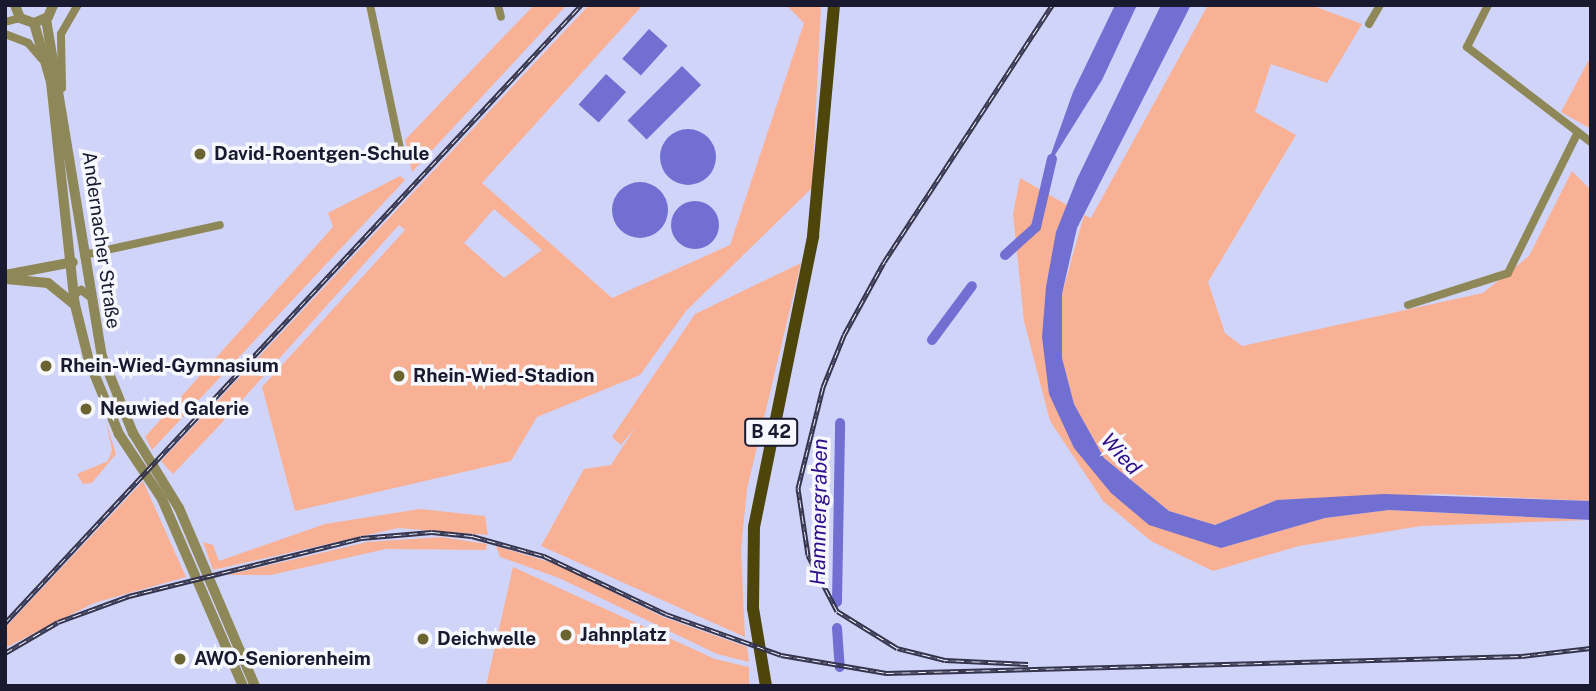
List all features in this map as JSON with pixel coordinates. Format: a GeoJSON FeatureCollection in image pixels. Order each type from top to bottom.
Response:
{"type":"FeatureCollection","features":[{"type":"Feature","properties":{"kind":"main road","name":"B 42"},"geometry":{"type":"LineString","coordinates":[[766,686],[753,608],[754,527],[813,236],[834,5]]}},
{"type":"Feature","properties":{"kind":"street"},"geometry":{"type":"LineString","coordinates":[[15,5],[20,18]]}},
{"type":"Feature","properties":{"kind":"street"},"geometry":{"type":"LineString","coordinates":[[63,101],[61,34],[78,5]]}},
{"type":"Feature","properties":{"kind":"street"},"geometry":{"type":"LineString","coordinates":[[370,5],[400,148]]}},
{"type":"Feature","properties":{"kind":"street"},"geometry":{"type":"LineString","coordinates":[[498,5],[501,18]]}},
{"type":"Feature","properties":{"kind":"street"},"geometry":{"type":"LineString","coordinates":[[1369,24],[1380,5]]}},
{"type":"Feature","properties":{"kind":"street"},"geometry":{"type":"LineString","coordinates":[[1488,5],[1467,47],[1591,142]]}},
{"type":"Feature","properties":{"kind":"street"},"geometry":{"type":"LineString","coordinates":[[5,22],[20,18],[34,23],[46,19],[54,6]]}},
{"type":"Feature","properties":{"kind":"street","name":"Andernacher Straße"},"geometry":{"type":"LineString","coordinates":[[46,19],[63,101],[89,296],[122,409],[179,508],[255,686]]}},
{"type":"Feature","properties":{"kind":"street","name":"Andernacher Straße"},"geometry":{"type":"LineString","coordinates":[[34,23],[49,73],[75,300],[114,425],[162,499],[243,686]]}},
{"type":"Feature","properties":{"kind":"street"},"geometry":{"type":"LineString","coordinates":[[5,34],[28,43],[49,73]]}},
{"type":"Feature","properties":{"kind":"street"},"geometry":{"type":"LineString","coordinates":[[1408,305],[1508,272],[1578,132]]}},
{"type":"Feature","properties":{"kind":"street"},"geometry":{"type":"LineString","coordinates":[[5,277],[70,264],[84,255],[220,225]]}},
{"type":"Feature","properties":{"kind":"street"},"geometry":{"type":"LineString","coordinates":[[5,277],[48,283],[75,300],[81,290],[89,296]]}},
{"type":"Feature","properties":{"kind":"shaded area"},"geometry":{"type":"Polygon","coordinates":[[[534,5],[567,5],[412,172],[405,140],[534,5]]]}},
{"type":"Feature","properties":{"kind":"shaded area"},"geometry":{"type":"Polygon","coordinates":[[[589,5],[643,5],[482,183],[612,298],[730,245],[804,23],[786,5],[821,5],[812,188],[686,311],[640,375],[537,417],[511,461],[295,511],[262,387],[405,230],[399,225],[173,474],[161,461],[589,5]],[[494,209],[464,243],[504,278],[542,250],[494,209]]]}},
{"type":"Feature","properties":{"kind":"shaded area"},"geometry":{"type":"Polygon","coordinates":[[[1115,5],[1137,5],[1102,80],[1045,171],[1073,92],[1115,5]]]}},
{"type":"Feature","properties":{"kind":"shaded area"},"geometry":{"type":"Polygon","coordinates":[[[1161,5],[1191,5],[1077,228],[1062,294],[1062,358],[1074,404],[1104,458],[1169,511],[1215,525],[1277,500],[1384,494],[1591,501],[1591,520],[1389,510],[1325,518],[1221,548],[1149,525],[1111,493],[1074,448],[1049,394],[1042,337],[1046,287],[1056,232],[1077,179],[1161,5]]]}},
{"type":"Feature","properties":{"kind":"shaded area"},"geometry":{"type":"Polygon","coordinates":[[[1208,5],[1311,5],[1362,24],[1327,83],[1271,64],[1255,112],[1296,135],[1208,282],[1225,333],[1242,346],[1483,293],[1529,256],[1572,171],[1591,190],[1591,501],[1438,494],[1277,500],[1215,525],[1169,511],[1104,458],[1074,404],[1062,358],[1062,294],[1084,215],[1091,218],[1208,5]]]}},
{"type":"Feature","properties":{"kind":"shaded area"},"geometry":{"type":"Polygon","coordinates":[[[649,29],[668,46],[641,75],[622,59],[649,29]]]}},
{"type":"Feature","properties":{"kind":"shaded area"},"geometry":{"type":"Polygon","coordinates":[[[1591,56],[1591,129],[1561,112],[1591,56]]]}},
{"type":"Feature","properties":{"kind":"shaded area"},"geometry":{"type":"Polygon","coordinates":[[[682,66],[701,85],[647,140],[628,120],[682,66]]]}},
{"type":"Feature","properties":{"kind":"shaded area"},"geometry":{"type":"Polygon","coordinates":[[[606,74],[626,92],[599,123],[579,104],[606,74]]]}},
{"type":"Feature","properties":{"kind":"shaded area"},"geometry":{"type":"Polygon","coordinates":[[[682,129],[694,129],[704,133],[712,141],[716,157],[712,173],[704,181],[694,185],[682,185],[672,181],[664,173],[660,163],[660,151],[664,141],[672,133],[682,129]]]}},
{"type":"Feature","properties":{"kind":"shaded area"},"geometry":{"type":"Polygon","coordinates":[[[400,176],[405,180],[152,450],[145,437],[333,227],[328,213],[400,176]]]}},
{"type":"Feature","properties":{"kind":"shaded area"},"geometry":{"type":"Polygon","coordinates":[[[1020,178],[1067,205],[1046,287],[1074,448],[1221,548],[1325,518],[1389,510],[1591,520],[1421,526],[1299,546],[1213,571],[1151,541],[1103,501],[1050,421],[1024,321],[1013,214],[1020,178]]]}},
{"type":"Feature","properties":{"kind":"shaded area"},"geometry":{"type":"Polygon","coordinates":[[[634,182],[646,182],[656,186],[664,194],[668,210],[664,226],[656,234],[646,238],[634,238],[624,234],[616,226],[612,216],[612,204],[616,194],[624,186],[634,182]]]}},
{"type":"Feature","properties":{"kind":"shaded area"},"geometry":{"type":"Polygon","coordinates":[[[695,201],[712,208],[719,225],[712,242],[695,249],[678,242],[671,225],[678,208],[695,201]]]}},
{"type":"Feature","properties":{"kind":"shaded area"},"geometry":{"type":"Polygon","coordinates":[[[801,263],[747,489],[741,550],[745,637],[541,546],[584,469],[611,465],[635,428],[621,445],[612,437],[695,314],[801,263]]]}},
{"type":"Feature","properties":{"kind":"shaded area"},"geometry":{"type":"Polygon","coordinates":[[[106,422],[116,454],[92,483],[83,484],[77,474],[108,461],[112,450],[106,422]]]}},
{"type":"Feature","properties":{"kind":"shaded area"},"geometry":{"type":"Polygon","coordinates":[[[143,481],[186,577],[94,603],[5,648],[5,628],[143,481]]]}},
{"type":"Feature","properties":{"kind":"shaded area"},"geometry":{"type":"Polygon","coordinates":[[[420,509],[485,516],[488,535],[398,528],[213,570],[203,542],[213,545],[219,561],[325,524],[420,509]]]}},
{"type":"Feature","properties":{"kind":"shaded area"},"geometry":{"type":"Polygon","coordinates":[[[441,537],[487,544],[486,550],[386,549],[271,575],[227,575],[367,542],[441,537]]]}},
{"type":"Feature","properties":{"kind":"shaded area"},"geometry":{"type":"Polygon","coordinates":[[[496,546],[556,564],[663,617],[747,647],[749,662],[717,654],[559,578],[500,557],[496,546]]]}},
{"type":"Feature","properties":{"kind":"shaded area"},"geometry":{"type":"Polygon","coordinates":[[[513,567],[715,659],[749,667],[749,686],[486,686],[513,567]]]}},
{"type":"Feature","properties":{"kind":"waterway","name":"Hammergraben"},"geometry":{"type":"LineString","coordinates":[[1005,255],[1036,227],[1052,159]]}},
{"type":"Feature","properties":{"kind":"waterway","name":"Hammergraben"},"geometry":{"type":"LineString","coordinates":[[932,340],[972,286]]}},
{"type":"Feature","properties":{"kind":"waterway","name":"Hammergraben"},"geometry":{"type":"LineString","coordinates":[[837,602],[840,423]]}},
{"type":"Feature","properties":{"kind":"waterway","name":"Hammergraben"},"geometry":{"type":"LineString","coordinates":[[837,628],[840,667]]}},
{"type":"Feature","properties":{"kind":"railway"},"geometry":{"type":"LineString","coordinates":[[5,623],[581,5]]}},
{"type":"Feature","properties":{"kind":"railway"},"geometry":{"type":"LineString","coordinates":[[1028,664],[945,660],[897,648],[837,611],[808,555],[798,488],[823,387],[844,335],[884,262],[1052,5]]}},
{"type":"Feature","properties":{"kind":"railway"},"geometry":{"type":"LineString","coordinates":[[5,653],[58,622],[129,596],[361,538],[432,532],[472,536],[544,556],[666,614],[781,655],[886,673],[1522,656],[1591,648]]}},
{"type":"Feature","properties":{"kind":"place","name":"David-Roentgen-Schule"},"geometry":{"type":"Point","coordinates":[200,154]}},
{"type":"Feature","properties":{"kind":"place","name":"Rhein-Wied-Gymnasium"},"geometry":{"type":"Point","coordinates":[46,366]}},
{"type":"Feature","properties":{"kind":"place","name":"Rhein-Wied-Stadion"},"geometry":{"type":"Point","coordinates":[399,376]}},
{"type":"Feature","properties":{"kind":"place","name":"Neuwied Galerie"},"geometry":{"type":"Point","coordinates":[86,409]}},
{"type":"Feature","properties":{"kind":"place","name":"Jahnplatz"},"geometry":{"type":"Point","coordinates":[566,635]}},
{"type":"Feature","properties":{"kind":"place","name":"Deichwelle"},"geometry":{"type":"Point","coordinates":[423,639]}},
{"type":"Feature","properties":{"kind":"place","name":"AWO-Seniorenheim"},"geometry":{"type":"Point","coordinates":[180,659]}},
{"type":"Feature","properties":{"kind":"water label","name":"Wied"},"geometry":{"type":"Point","coordinates":[1121,454]}}]}
